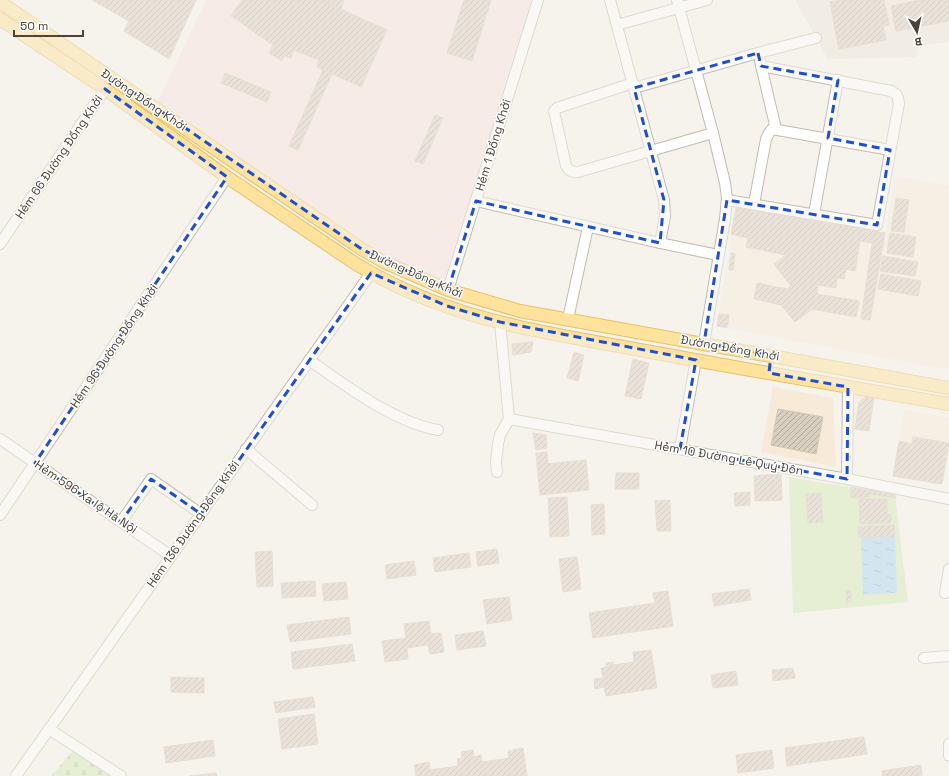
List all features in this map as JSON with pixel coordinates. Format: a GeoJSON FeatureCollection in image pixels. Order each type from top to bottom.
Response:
{"type":"FeatureCollection","features":[{"type":"Feature","properties":{"kind":"main road","name":"Đường Đồng Khởi"},"geometry":{"type":"LineString","coordinates":[[0,2],[364,250],[384,262],[448,290],[520,311],[949,388]]}},
{"type":"Feature","properties":{"kind":"main road","name":"Đường Đồng Khởi"},"geometry":{"type":"LineString","coordinates":[[0,19],[227,177],[371,273],[411,292],[447,306],[516,326],[696,360],[949,404]]}},
{"type":"Feature","properties":{"kind":"main road"},"geometry":{"type":"LineString","coordinates":[[104,90],[114,79]]}},
{"type":"Feature","properties":{"kind":"main road"},"geometry":{"type":"LineString","coordinates":[[500,322],[503,306]]}},
{"type":"Feature","properties":{"kind":"main road"},"geometry":{"type":"LineString","coordinates":[[769,373],[771,355]]}},
{"type":"Feature","properties":{"kind":"street","name":"Hẻm 1 Đồng Khởi"},"geometry":{"type":"LineString","coordinates":[[448,290],[538,0]]}},
{"type":"Feature","properties":{"kind":"street"},"geometry":{"type":"LineString","coordinates":[[610,0],[664,200],[665,209],[660,243]]}},
{"type":"Feature","properties":{"kind":"street"},"geometry":{"type":"LineString","coordinates":[[617,25],[678,4],[707,0]]}},
{"type":"Feature","properties":{"kind":"street"},"geometry":{"type":"LineString","coordinates":[[678,4],[697,70],[725,183],[725,219],[704,343]]}},
{"type":"Feature","properties":{"kind":"street"},"geometry":{"type":"LineString","coordinates":[[713,132],[578,172],[572,172],[566,166],[554,111],[557,108],[634,86],[816,38]]}},
{"type":"Feature","properties":{"kind":"street"},"geometry":{"type":"LineString","coordinates":[[758,53],[776,129]]}},
{"type":"Feature","properties":{"kind":"street"},"geometry":{"type":"LineString","coordinates":[[726,200],[877,225],[899,103],[897,95],[891,91],[761,66]]}},
{"type":"Feature","properties":{"kind":"street"},"geometry":{"type":"LineString","coordinates":[[814,214],[838,80]]}},
{"type":"Feature","properties":{"kind":"street","name":"Hẻm 66 Đường Đồng Khởi"},"geometry":{"type":"LineString","coordinates":[[0,244],[104,90]]}},
{"type":"Feature","properties":{"kind":"street"},"geometry":{"type":"LineString","coordinates":[[754,204],[766,139],[770,131],[776,129],[890,150]]}},
{"type":"Feature","properties":{"kind":"street","name":"Hẻm 96 Đường Đồng Khởi"},"geometry":{"type":"LineString","coordinates":[[0,515],[227,177]]}},
{"type":"Feature","properties":{"kind":"street"},"geometry":{"type":"LineString","coordinates":[[476,201],[718,255]]}},
{"type":"Feature","properties":{"kind":"street"},"geometry":{"type":"LineString","coordinates":[[568,319],[588,227]]}},
{"type":"Feature","properties":{"kind":"street","name":"Hẻm 136 Đường Đồng Khởi"},"geometry":{"type":"LineString","coordinates":[[16,776],[371,273]]}},
{"type":"Feature","properties":{"kind":"street"},"geometry":{"type":"LineString","coordinates":[[497,472],[496,462],[500,435],[509,419],[500,322]]}},
{"type":"Feature","properties":{"kind":"street"},"geometry":{"type":"LineString","coordinates":[[309,360],[369,400],[412,422],[427,428],[438,430]]}},
{"type":"Feature","properties":{"kind":"street"},"geometry":{"type":"LineString","coordinates":[[680,449],[696,360]]}},
{"type":"Feature","properties":{"kind":"street"},"geometry":{"type":"LineString","coordinates":[[847,480],[848,387]]}},
{"type":"Feature","properties":{"kind":"street","name":"Hẻm 10 Đường Lê Quý Đôn"},"geometry":{"type":"LineString","coordinates":[[509,419],[949,499]]}},
{"type":"Feature","properties":{"kind":"street","name":"Hẻm 596 Xa lộ Hà Nội"},"geometry":{"type":"LineString","coordinates":[[0,439],[171,556]]}},
{"type":"Feature","properties":{"kind":"street"},"geometry":{"type":"LineString","coordinates":[[246,449],[312,505]]}},
{"type":"Feature","properties":{"kind":"street"},"geometry":{"type":"LineString","coordinates":[[121,522],[151,479],[201,514]]}},
{"type":"Feature","properties":{"kind":"street"},"geometry":{"type":"LineString","coordinates":[[945,593],[949,569]]}},
{"type":"Feature","properties":{"kind":"street"},"geometry":{"type":"LineString","coordinates":[[924,658],[949,656]]}},
{"type":"Feature","properties":{"kind":"street"},"geometry":{"type":"LineString","coordinates":[[49,729],[120,776]]}},
{"type":"Feature","properties":{"kind":"street"},"geometry":{"type":"LineString","coordinates":[[949,744],[949,756]]}},
{"type":"Feature","properties":{"kind":"highlighted area"},"geometry":{"type":"Polygon","coordinates":[[[758,53],[761,66],[838,80],[828,138],[890,150],[877,225],[727,200],[704,343],[771,355],[769,373],[848,387],[847,479],[680,449],[696,360],[500,322],[447,306],[371,273],[201,514],[151,479],[121,522],[35,463],[227,177],[105,89],[114,79],[363,250],[448,290],[476,201],[660,243],[664,200],[634,88],[758,53]]]}},
{"type":"Feature","properties":{"kind":"shaded area"},"geometry":{"type":"Polygon","coordinates":[[[206,0],[535,0],[447,283],[384,256],[157,103],[206,0]]]}},
{"type":"Feature","properties":{"kind":"shaded area"},"geometry":{"type":"Polygon","coordinates":[[[795,0],[949,0],[949,42],[918,46],[916,57],[828,59],[795,0]]]}},
{"type":"Feature","properties":{"kind":"shaded area"},"geometry":{"type":"Polygon","coordinates":[[[895,177],[949,186],[949,370],[717,326],[736,208],[885,233],[895,177]]]}},
{"type":"Feature","properties":{"kind":"shaded area"},"geometry":{"type":"Polygon","coordinates":[[[506,329],[534,335],[531,352],[509,356],[506,329]]]}},
{"type":"Feature","properties":{"kind":"shaded area"},"geometry":{"type":"Polygon","coordinates":[[[773,387],[833,398],[836,467],[761,452],[773,387]]]}},
{"type":"Feature","properties":{"kind":"shaded area"},"geometry":{"type":"Polygon","coordinates":[[[855,394],[874,397],[869,431],[853,429],[855,394]]]}},
{"type":"Feature","properties":{"kind":"shaded area"},"geometry":{"type":"Polygon","coordinates":[[[904,410],[949,418],[949,446],[942,484],[893,476],[904,410]]]}},
{"type":"Feature","properties":{"kind":"green space"},"geometry":{"type":"Polygon","coordinates":[[[789,477],[895,495],[908,602],[793,613],[789,477]]]}},
{"type":"Feature","properties":{"kind":"green space"},"geometry":{"type":"Polygon","coordinates":[[[73,751],[112,776],[51,776],[73,751]]]}},
{"type":"Feature","properties":{"kind":"water"},"geometry":{"type":"Polygon","coordinates":[[[895,536],[897,593],[863,595],[861,537],[895,536]]]}},
{"type":"Feature","properties":{"kind":"building"},"geometry":{"type":"Polygon","coordinates":[[[92,0],[196,0],[169,59],[124,31],[129,21],[92,0]]]}},
{"type":"Feature","properties":{"kind":"building"},"geometry":{"type":"Polygon","coordinates":[[[242,0],[321,0],[387,30],[361,87],[317,67],[319,60],[294,50],[291,58],[284,56],[282,61],[269,53],[273,45],[231,16],[242,0]]]}},
{"type":"Feature","properties":{"kind":"building"},"geometry":{"type":"Polygon","coordinates":[[[321,0],[344,0],[341,9],[321,0]]]}},
{"type":"Feature","properties":{"kind":"building"},"geometry":{"type":"Polygon","coordinates":[[[464,0],[491,0],[472,61],[447,53],[464,0]]]}},
{"type":"Feature","properties":{"kind":"building"},"geometry":{"type":"Polygon","coordinates":[[[842,0],[884,0],[889,25],[883,26],[886,40],[839,49],[830,2],[842,0]]]}},
{"type":"Feature","properties":{"kind":"building"},"geometry":{"type":"Polygon","coordinates":[[[920,0],[949,0],[949,21],[896,31],[891,6],[920,0]]]}},
{"type":"Feature","properties":{"kind":"building"},"geometry":{"type":"Polygon","coordinates":[[[323,70],[332,74],[298,150],[289,146],[323,70]]]}},
{"type":"Feature","properties":{"kind":"building"},"geometry":{"type":"Polygon","coordinates":[[[225,73],[271,92],[267,102],[221,83],[225,73]]]}},
{"type":"Feature","properties":{"kind":"building"},"geometry":{"type":"Polygon","coordinates":[[[435,115],[443,118],[423,164],[415,161],[435,115]]]}},
{"type":"Feature","properties":{"kind":"building"},"geometry":{"type":"Polygon","coordinates":[[[896,198],[909,200],[904,232],[891,231],[896,198]]]}},
{"type":"Feature","properties":{"kind":"building"},"geometry":{"type":"Polygon","coordinates":[[[736,208],[874,231],[872,243],[860,241],[855,271],[846,269],[844,279],[837,278],[836,288],[818,285],[817,294],[859,301],[856,317],[812,309],[795,322],[781,305],[754,299],[757,283],[787,289],[791,286],[774,264],[786,255],[746,247],[748,238],[731,234],[736,208]]]}},
{"type":"Feature","properties":{"kind":"building"},"geometry":{"type":"Polygon","coordinates":[[[874,231],[885,233],[870,320],[861,319],[874,231]]]}},
{"type":"Feature","properties":{"kind":"building"},"geometry":{"type":"Polygon","coordinates":[[[890,233],[916,237],[913,257],[887,253],[890,233]]]}},
{"type":"Feature","properties":{"kind":"building"},"geometry":{"type":"Polygon","coordinates":[[[731,253],[735,254],[733,270],[729,270],[731,253]]]}},
{"type":"Feature","properties":{"kind":"building"},"geometry":{"type":"Polygon","coordinates":[[[883,256],[918,262],[915,276],[880,271],[883,256]]]}},
{"type":"Feature","properties":{"kind":"building"},"geometry":{"type":"Polygon","coordinates":[[[881,274],[921,281],[918,296],[878,289],[881,274]]]}},
{"type":"Feature","properties":{"kind":"building"},"geometry":{"type":"Polygon","coordinates":[[[719,314],[729,315],[727,328],[717,326],[719,314]]]}},
{"type":"Feature","properties":{"kind":"building"},"geometry":{"type":"Polygon","coordinates":[[[533,342],[531,352],[513,355],[512,344],[533,342]]]}},
{"type":"Feature","properties":{"kind":"building"},"geometry":{"type":"Polygon","coordinates":[[[574,352],[584,355],[578,381],[567,378],[574,352]]]}},
{"type":"Feature","properties":{"kind":"building"},"geometry":{"type":"Polygon","coordinates":[[[633,359],[649,363],[641,399],[625,396],[633,359]]]}},
{"type":"Feature","properties":{"kind":"building"},"geometry":{"type":"Polygon","coordinates":[[[867,396],[874,397],[869,431],[855,429],[859,402],[867,396]]]}},
{"type":"Feature","properties":{"kind":"building"},"geometry":{"type":"Polygon","coordinates":[[[778,409],[823,417],[816,454],[771,445],[778,409]]]}},
{"type":"Feature","properties":{"kind":"building"},"geometry":{"type":"Polygon","coordinates":[[[533,433],[546,435],[547,448],[536,450],[533,433]]]}},
{"type":"Feature","properties":{"kind":"building"},"geometry":{"type":"Polygon","coordinates":[[[913,437],[949,443],[942,484],[893,476],[899,441],[912,444],[913,437]]]}},
{"type":"Feature","properties":{"kind":"building"},"geometry":{"type":"Polygon","coordinates":[[[547,452],[548,464],[537,465],[536,453],[547,452]]]}},
{"type":"Feature","properties":{"kind":"building"},"geometry":{"type":"Polygon","coordinates":[[[586,460],[589,490],[540,495],[537,465],[586,460]]]}},
{"type":"Feature","properties":{"kind":"building"},"geometry":{"type":"Polygon","coordinates":[[[616,473],[639,473],[639,489],[615,489],[616,473]]]}},
{"type":"Feature","properties":{"kind":"building"},"geometry":{"type":"Polygon","coordinates":[[[773,474],[781,475],[782,500],[755,501],[754,476],[773,474]]]}},
{"type":"Feature","properties":{"kind":"building"},"geometry":{"type":"Polygon","coordinates":[[[851,487],[895,495],[896,498],[870,494],[870,497],[851,498],[851,487]]]}},
{"type":"Feature","properties":{"kind":"building"},"geometry":{"type":"Polygon","coordinates":[[[750,492],[750,505],[735,506],[734,493],[750,492]]]}},
{"type":"Feature","properties":{"kind":"building"},"geometry":{"type":"Polygon","coordinates":[[[821,493],[823,522],[808,523],[806,494],[821,493]]]}},
{"type":"Feature","properties":{"kind":"building"},"geometry":{"type":"Polygon","coordinates":[[[567,497],[569,536],[550,537],[548,498],[567,497]]]}},
{"type":"Feature","properties":{"kind":"building"},"geometry":{"type":"Polygon","coordinates":[[[859,499],[887,499],[887,515],[891,515],[891,523],[860,524],[859,499]]]}},
{"type":"Feature","properties":{"kind":"building"},"geometry":{"type":"Polygon","coordinates":[[[670,500],[671,531],[657,531],[655,501],[670,500]]]}},
{"type":"Feature","properties":{"kind":"building"},"geometry":{"type":"Polygon","coordinates":[[[604,504],[605,534],[592,535],[591,505],[604,504]]]}},
{"type":"Feature","properties":{"kind":"building"},"geometry":{"type":"Polygon","coordinates":[[[894,525],[895,536],[859,537],[858,527],[894,525]]]}},
{"type":"Feature","properties":{"kind":"building"},"geometry":{"type":"Polygon","coordinates":[[[497,549],[499,563],[478,566],[476,552],[497,549]]]}},
{"type":"Feature","properties":{"kind":"building"},"geometry":{"type":"Polygon","coordinates":[[[272,551],[273,586],[257,587],[255,552],[272,551]]]}},
{"type":"Feature","properties":{"kind":"building"},"geometry":{"type":"Polygon","coordinates":[[[469,553],[471,567],[435,572],[433,558],[469,553]]]}},
{"type":"Feature","properties":{"kind":"building"},"geometry":{"type":"Polygon","coordinates":[[[577,557],[581,589],[563,592],[559,559],[577,557]]]}},
{"type":"Feature","properties":{"kind":"building"},"geometry":{"type":"Polygon","coordinates":[[[414,561],[416,575],[387,579],[385,565],[414,561]]]}},
{"type":"Feature","properties":{"kind":"building"},"geometry":{"type":"Polygon","coordinates":[[[315,581],[316,596],[282,598],[281,583],[315,581]]]}},
{"type":"Feature","properties":{"kind":"building"},"geometry":{"type":"Polygon","coordinates":[[[346,582],[348,599],[324,601],[322,584],[346,582]]]}},
{"type":"Feature","properties":{"kind":"building"},"geometry":{"type":"Polygon","coordinates":[[[749,589],[751,600],[714,606],[712,594],[749,589]]]}},
{"type":"Feature","properties":{"kind":"building"},"geometry":{"type":"Polygon","coordinates":[[[668,591],[673,626],[593,638],[589,613],[655,603],[653,593],[668,591]]]}},
{"type":"Feature","properties":{"kind":"building"},"geometry":{"type":"Polygon","coordinates":[[[846,591],[851,591],[851,602],[847,602],[846,591]]]}},
{"type":"Feature","properties":{"kind":"building"},"geometry":{"type":"Polygon","coordinates":[[[509,597],[512,620],[487,624],[483,600],[509,597]]]}},
{"type":"Feature","properties":{"kind":"building"},"geometry":{"type":"Polygon","coordinates":[[[349,617],[351,634],[290,642],[287,625],[349,617]]]}},
{"type":"Feature","properties":{"kind":"building"},"geometry":{"type":"Polygon","coordinates":[[[429,621],[431,634],[441,633],[444,652],[430,654],[428,645],[407,648],[408,659],[385,662],[382,641],[406,638],[404,624],[429,621]]]}},
{"type":"Feature","properties":{"kind":"building"},"geometry":{"type":"Polygon","coordinates":[[[483,631],[486,646],[457,650],[455,635],[483,631]]]}},
{"type":"Feature","properties":{"kind":"building"},"geometry":{"type":"Polygon","coordinates":[[[352,644],[355,661],[293,669],[291,652],[352,644]]]}},
{"type":"Feature","properties":{"kind":"building"},"geometry":{"type":"Polygon","coordinates":[[[651,650],[657,688],[606,696],[604,687],[595,689],[594,679],[603,678],[601,668],[607,667],[606,663],[613,662],[613,665],[634,662],[633,652],[651,650]]]}},
{"type":"Feature","properties":{"kind":"building"},"geometry":{"type":"Polygon","coordinates":[[[793,668],[795,678],[773,681],[772,670],[793,668]]]}},
{"type":"Feature","properties":{"kind":"building"},"geometry":{"type":"Polygon","coordinates":[[[736,671],[738,685],[713,688],[711,675],[736,671]]]}},
{"type":"Feature","properties":{"kind":"building"},"geometry":{"type":"Polygon","coordinates":[[[171,677],[204,678],[204,693],[171,692],[171,677]]]}},
{"type":"Feature","properties":{"kind":"building"},"geometry":{"type":"Polygon","coordinates":[[[313,697],[315,707],[276,713],[274,702],[313,697]]]}},
{"type":"Feature","properties":{"kind":"building"},"geometry":{"type":"Polygon","coordinates":[[[314,714],[318,744],[282,749],[278,719],[314,714]]]}},
{"type":"Feature","properties":{"kind":"building"},"geometry":{"type":"Polygon","coordinates":[[[864,737],[867,754],[787,766],[785,748],[864,737]]]}},
{"type":"Feature","properties":{"kind":"building"},"geometry":{"type":"Polygon","coordinates":[[[213,740],[215,756],[166,763],[164,747],[213,740]]]}},
{"type":"Feature","properties":{"kind":"building"},"geometry":{"type":"Polygon","coordinates":[[[523,748],[527,776],[416,776],[414,765],[429,762],[430,770],[458,766],[457,759],[462,758],[461,752],[473,750],[474,757],[481,755],[482,762],[509,758],[508,751],[523,748]]]}},
{"type":"Feature","properties":{"kind":"building"},"geometry":{"type":"Polygon","coordinates":[[[772,750],[774,768],[738,773],[736,755],[772,750]]]}},
{"type":"Feature","properties":{"kind":"building"},"geometry":{"type":"Polygon","coordinates":[[[921,765],[922,776],[883,776],[882,771],[921,765]]]}},
{"type":"Feature","properties":{"kind":"building"},"geometry":{"type":"Polygon","coordinates":[[[216,773],[217,776],[189,776],[216,773]]]}}]}
